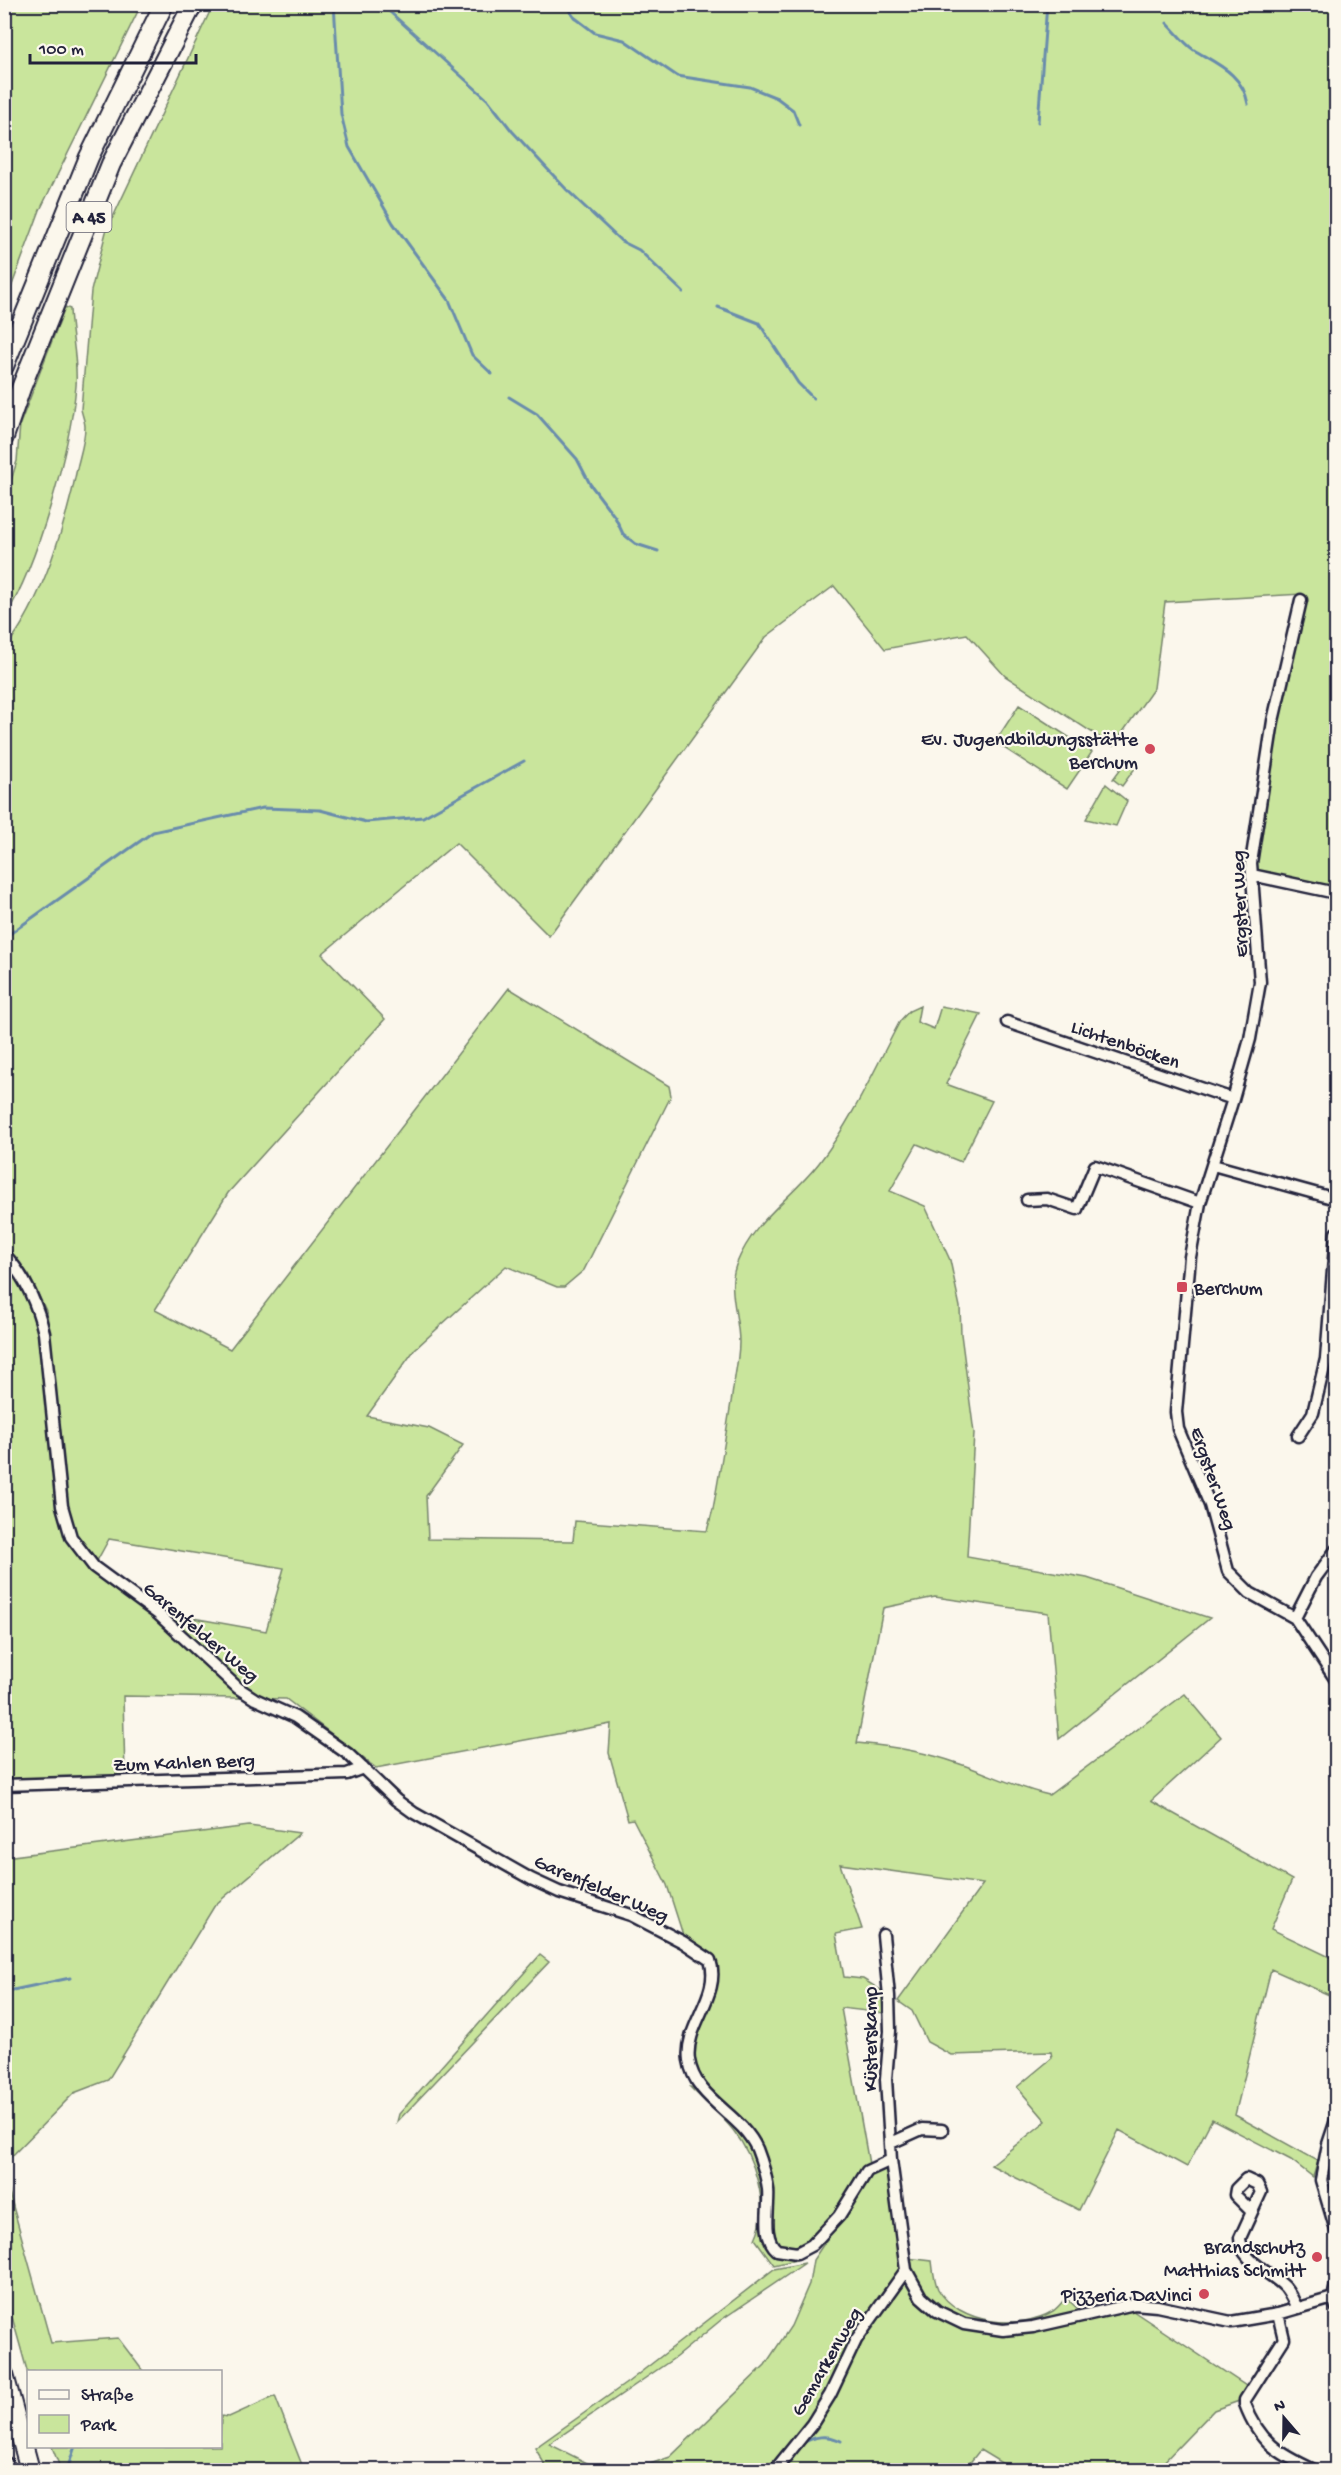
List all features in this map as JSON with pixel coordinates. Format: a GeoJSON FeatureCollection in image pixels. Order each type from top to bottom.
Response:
{"type":"FeatureCollection","features":[{"type":"Feature","properties":{"kind":"highway","name":"A 45"},"geometry":{"type":"LineString","coordinates":[[4,366],[84,168],[164,4]]}},
{"type":"Feature","properties":{"kind":"highway","name":"A 45"},"geometry":{"type":"LineString","coordinates":[[4,437],[111,164],[193,4]]}},
{"type":"Feature","properties":{"kind":"highway"},"geometry":{"type":"LineString","coordinates":[[4,2375],[30,2470]]}},
{"type":"Feature","properties":{"kind":"street","name":"Ergster Weg"},"geometry":{"type":"LineString","coordinates":[[1301,600],[1273,721],[1252,851],[1260,982],[1250,1039],[1200,1203],[1186,1286],[1177,1390],[1179,1429],[1210,1505],[1221,1554],[1228,1570],[1251,1593],[1295,1618],[1336,1680]]}},
{"type":"Feature","properties":{"kind":"street"},"geometry":{"type":"LineString","coordinates":[[1252,875],[1336,893]]}},
{"type":"Feature","properties":{"kind":"street","name":"Lichtenböcken"},"geometry":{"type":"LineString","coordinates":[[1007,1022],[1233,1099]]}},
{"type":"Feature","properties":{"kind":"street"},"geometry":{"type":"LineString","coordinates":[[1213,1165],[1336,1199]]}},
{"type":"Feature","properties":{"kind":"street"},"geometry":{"type":"LineString","coordinates":[[1027,1200],[1047,1199],[1077,1209],[1095,1166],[1200,1203]]}},
{"type":"Feature","properties":{"kind":"street"},"geometry":{"type":"LineString","coordinates":[[1298,1436],[1313,1413],[1326,1359],[1336,1233]]}},
{"type":"Feature","properties":{"kind":"street","name":"Garenfelder Weg"},"geometry":{"type":"LineString","coordinates":[[4,1254],[28,1286],[42,1321],[62,1506],[71,1537],[94,1567],[158,1614],[238,1688],[255,1699],[295,1717],[348,1754],[414,1813],[531,1879],[559,1892],[631,1915],[710,1960],[712,1982],[689,2043],[691,2070],[694,2080],[739,2122],[755,2145],[768,2188],[768,2234],[777,2250],[797,2253],[812,2246],[838,2216],[867,2171],[891,2160]]}},
{"type":"Feature","properties":{"kind":"street"},"geometry":{"type":"LineString","coordinates":[[1295,1618],[1316,1577],[1336,1550]]}},
{"type":"Feature","properties":{"kind":"street","name":"Zum Kahlen Berg"},"geometry":{"type":"LineString","coordinates":[[4,1785],[347,1774],[363,1768]]}},
{"type":"Feature","properties":{"kind":"street","name":"Küsterskamp"},"geometry":{"type":"LineString","coordinates":[[883,1935],[889,1996],[890,2031],[886,2079],[891,2160]]}},
{"type":"Feature","properties":{"kind":"street"},"geometry":{"type":"LineString","coordinates":[[1336,2120],[1328,2144],[1321,2180],[1336,2230]]}},
{"type":"Feature","properties":{"kind":"street"},"geometry":{"type":"LineString","coordinates":[[891,2143],[922,2129],[942,2130]]}},
{"type":"Feature","properties":{"kind":"street"},"geometry":{"type":"LineString","coordinates":[[891,2160],[906,2270],[921,2297],[937,2311],[977,2328],[1003,2330],[1033,2327],[1134,2304],[1157,2306],[1231,2322],[1335,2302],[1336,2285]]}},
{"type":"Feature","properties":{"kind":"street"},"geometry":{"type":"LineString","coordinates":[[1251,2211],[1240,2238],[1243,2251],[1283,2285],[1297,2308]]}},
{"type":"Feature","properties":{"kind":"street","name":"Gemarkenweg"},"geometry":{"type":"LineString","coordinates":[[775,2470],[812,2424],[830,2395],[856,2340],[906,2270]]}},
{"type":"Feature","properties":{"kind":"street"},"geometry":{"type":"LineString","coordinates":[[1278,2314],[1284,2339],[1245,2404],[1257,2428],[1272,2447],[1314,2470]]}},
{"type":"Feature","properties":{"kind":"green space"},"geometry":{"type":"Polygon","coordinates":[[[5,4],[141,5],[40,210],[5,304],[5,4]]]}},
{"type":"Feature","properties":{"kind":"green space"},"geometry":{"type":"Polygon","coordinates":[[[213,5],[1336,5],[1336,893],[1252,875],[1273,721],[1302,594],[1165,602],[1154,688],[1113,746],[1005,676],[967,634],[885,649],[834,586],[766,637],[549,936],[456,843],[322,954],[385,1019],[228,1193],[155,1310],[230,1349],[509,988],[669,1086],[671,1096],[584,1270],[564,1287],[557,1287],[506,1266],[415,1349],[367,1416],[429,1428],[463,1445],[426,1496],[428,1539],[573,1541],[575,1521],[707,1531],[716,1495],[739,1349],[733,1284],[736,1265],[744,1249],[763,1222],[808,1176],[831,1146],[862,1094],[900,1021],[909,1011],[920,1006],[917,1022],[934,1029],[941,1006],[981,1014],[946,1084],[992,1101],[961,1162],[917,1144],[890,1191],[925,1206],[950,1260],[960,1307],[961,1334],[974,1433],[967,1557],[1087,1578],[1210,1618],[1059,1739],[1048,1613],[935,1597],[883,1608],[857,1743],[933,1756],[1049,1795],[1185,1694],[1221,1737],[1151,1801],[1292,1880],[1271,1929],[1336,1960],[1336,1998],[1271,1969],[1235,2115],[1318,2161],[1313,2177],[1291,2160],[1212,2119],[1187,2167],[1119,2130],[1079,2210],[991,2165],[1046,2121],[1017,2087],[1052,2058],[1051,2052],[951,2055],[927,2042],[912,2011],[898,2001],[983,1884],[840,1864],[862,1929],[836,1934],[844,1977],[863,1979],[882,1991],[884,2013],[841,2008],[869,2164],[844,2204],[813,2240],[799,2248],[782,2249],[772,2239],[772,2197],[762,2159],[750,2129],[739,2115],[702,2081],[693,2062],[694,2038],[714,1987],[717,1961],[710,1953],[683,1935],[667,1885],[633,1819],[628,1820],[609,1753],[611,1724],[376,1768],[286,1699],[123,1696],[125,1775],[5,1779],[4,1264],[26,1291],[35,1311],[58,1514],[62,1529],[71,1526],[47,1313],[29,1275],[5,1248],[5,648],[30,609],[51,560],[67,510],[83,445],[85,422],[81,409],[91,291],[106,232],[213,5]],[[109,1539],[92,1570],[148,1610],[266,1631],[284,1568],[109,1539]]]}},
{"type":"Feature","properties":{"kind":"green space"},"geometry":{"type":"Polygon","coordinates":[[[65,307],[70,309],[75,357],[76,386],[73,412],[51,505],[29,567],[5,617],[5,500],[17,461],[20,424],[65,307]]]}},
{"type":"Feature","properties":{"kind":"green space"},"geometry":{"type":"Polygon","coordinates":[[[1019,705],[1092,752],[1067,789],[995,742],[1019,705]]]}},
{"type":"Feature","properties":{"kind":"green space"},"geometry":{"type":"Polygon","coordinates":[[[1127,760],[1136,767],[1122,786],[1113,779],[1127,760]]]}},
{"type":"Feature","properties":{"kind":"green space"},"geometry":{"type":"Polygon","coordinates":[[[1106,784],[1127,801],[1116,826],[1086,819],[1106,784]]]}},
{"type":"Feature","properties":{"kind":"green space"},"geometry":{"type":"Polygon","coordinates":[[[249,1826],[300,1833],[215,1905],[108,2080],[74,2093],[5,2163],[5,1857],[249,1826]]]}},
{"type":"Feature","properties":{"kind":"green space"},"geometry":{"type":"Polygon","coordinates":[[[540,1955],[549,1962],[397,2122],[399,2114],[540,1955]]]}},
{"type":"Feature","properties":{"kind":"green space"},"geometry":{"type":"Polygon","coordinates":[[[690,2087],[696,2088],[741,2130],[760,2166],[769,2246],[810,2252],[796,2260],[774,2265],[755,2239],[760,2226],[761,2197],[748,2154],[728,2124],[690,2087]]]}},
{"type":"Feature","properties":{"kind":"green space"},"geometry":{"type":"Polygon","coordinates":[[[890,2171],[902,2268],[865,2318],[817,2409],[770,2470],[548,2470],[535,2448],[628,2382],[774,2269],[805,2263],[721,2320],[676,2357],[549,2444],[591,2465],[616,2468],[650,2464],[670,2457],[765,2365],[791,2326],[809,2284],[813,2260],[871,2173],[890,2171]]]}},
{"type":"Feature","properties":{"kind":"green space"},"geometry":{"type":"Polygon","coordinates":[[[4,2174],[51,2343],[118,2338],[142,2370],[27,2370],[5,2292],[4,2174]]]}},
{"type":"Feature","properties":{"kind":"green space"},"geometry":{"type":"Polygon","coordinates":[[[907,2258],[932,2261],[938,2289],[947,2301],[974,2317],[991,2321],[1024,2321],[1053,2311],[1066,2298],[1090,2320],[1133,2311],[1249,2388],[1239,2401],[1214,2410],[1156,2470],[1013,2470],[980,2450],[964,2470],[782,2470],[807,2438],[907,2258]]]}},
{"type":"Feature","properties":{"kind":"green space"},"geometry":{"type":"Polygon","coordinates":[[[275,2396],[304,2470],[61,2470],[52,2448],[222,2448],[222,2416],[229,2417],[275,2396]]]}},
{"type":"Feature","properties":{"kind":"waterway"},"geometry":{"type":"LineString","coordinates":[[334,4],[341,114],[349,147],[393,223],[449,300],[472,355],[492,374]]}},
{"type":"Feature","properties":{"kind":"waterway"},"geometry":{"type":"LineString","coordinates":[[381,4],[488,100],[512,131],[567,190],[621,241],[639,250],[683,292]]}},
{"type":"Feature","properties":{"kind":"waterway"},"geometry":{"type":"LineString","coordinates":[[565,4],[574,17],[595,33],[624,40],[677,76],[750,87],[777,98],[793,110],[799,125]]}},
{"type":"Feature","properties":{"kind":"waterway"},"geometry":{"type":"LineString","coordinates":[[1038,122],[1047,4]]}},
{"type":"Feature","properties":{"kind":"waterway"},"geometry":{"type":"LineString","coordinates":[[1167,23],[1190,47],[1235,77],[1241,85],[1248,104]]}},
{"type":"Feature","properties":{"kind":"waterway"},"geometry":{"type":"LineString","coordinates":[[718,307],[759,323],[798,383],[813,398]]}},
{"type":"Feature","properties":{"kind":"waterway"},"geometry":{"type":"LineString","coordinates":[[509,397],[537,414],[577,459],[590,484],[615,517],[623,534],[636,544],[658,551]]}},
{"type":"Feature","properties":{"kind":"waterway"},"geometry":{"type":"LineString","coordinates":[[4,938],[153,832],[263,808],[320,810],[366,822],[423,817],[524,761]]}},
{"type":"Feature","properties":{"kind":"waterway"},"geometry":{"type":"LineString","coordinates":[[13,1990],[70,1978]]}},
{"type":"Feature","properties":{"kind":"waterway"},"geometry":{"type":"LineString","coordinates":[[801,2444],[821,2437],[841,2441]]}},
{"type":"Feature","properties":{"kind":"waterway"},"geometry":{"type":"LineString","coordinates":[[67,2470],[74,2448]]}},
{"type":"Feature","properties":{"kind":"place","name":"Ev. Jugendbildungsstätte Berchum"},"geometry":{"type":"Point","coordinates":[1150,749]}},
{"type":"Feature","properties":{"kind":"place","name":"Berchum"},"geometry":{"type":"Point","coordinates":[1182,1287]}},
{"type":"Feature","properties":{"kind":"place","name":"Brandschutz Matthias Schmitt"},"geometry":{"type":"Point","coordinates":[1317,2257]}},
{"type":"Feature","properties":{"kind":"place","name":"Pizzeria DaVinci"},"geometry":{"type":"Point","coordinates":[1204,2294]}}]}
